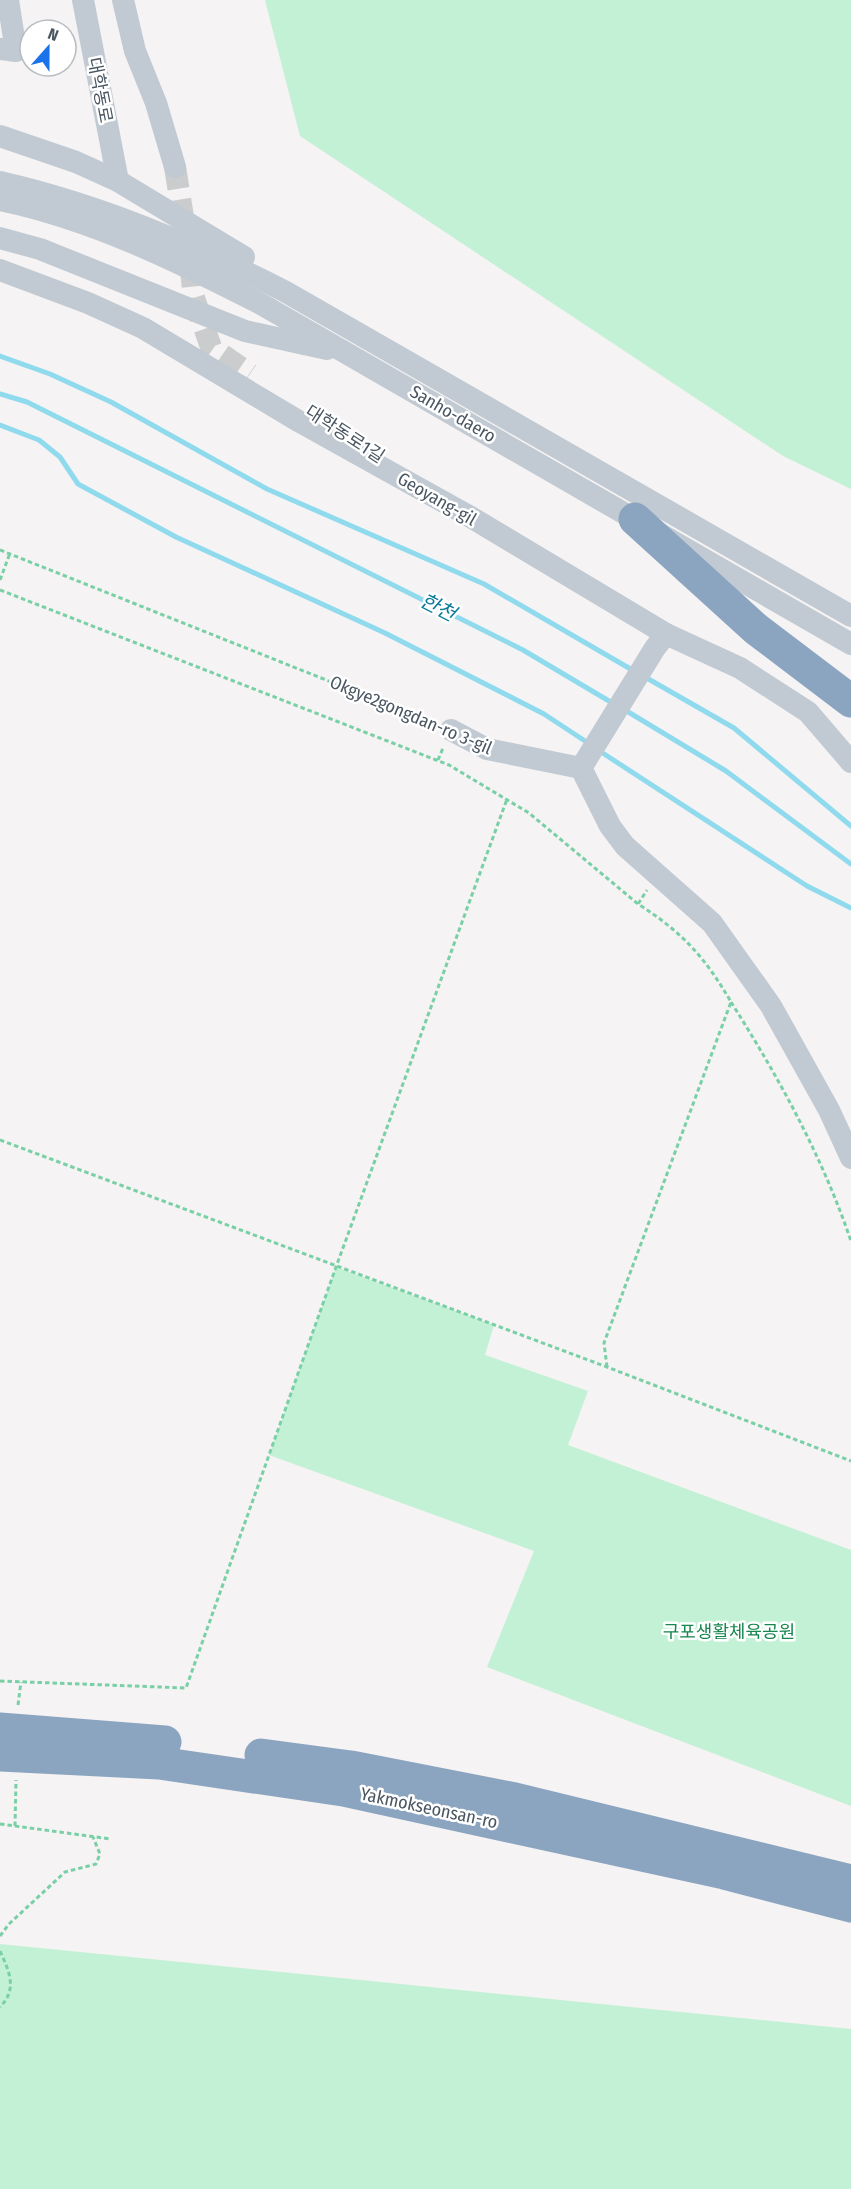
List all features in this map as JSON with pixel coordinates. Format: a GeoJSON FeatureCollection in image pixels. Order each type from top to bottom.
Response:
{"type":"FeatureCollection","features":[{"type":"Feature","properties":{"kind":"highway"},"geometry":{"type":"LineString","coordinates":[[635,519],[756,629],[851,701]]}},
{"type":"Feature","properties":{"kind":"highway","name":"Yakmokseonsan-ro"},"geometry":{"type":"LineString","coordinates":[[9,1721],[351,1767],[515,1799],[851,1881]]}},
{"type":"Feature","properties":{"kind":"highway","name":"Yakmokseonsan-ro"},"geometry":{"type":"LineString","coordinates":[[5,1766],[159,1763],[366,1795],[724,1873],[851,1906]]}},
{"type":"Feature","properties":{"kind":"highway"},"geometry":{"type":"LineString","coordinates":[[676,1837],[851,1871]]}},
{"type":"Feature","properties":{"kind":"street"},"geometry":{"type":"LineString","coordinates":[[0,49],[16,51],[8,0]]}},
{"type":"Feature","properties":{"kind":"street","name":"대학동로"},"geometry":{"type":"LineString","coordinates":[[83,0],[118,181]]}},
{"type":"Feature","properties":{"kind":"street"},"geometry":{"type":"LineString","coordinates":[[123,0],[135,51],[156,103],[176,167]]}},
{"type":"Feature","properties":{"kind":"street"},"geometry":{"type":"LineString","coordinates":[[0,136],[76,162],[118,181],[246,258],[314,307]]}},
{"type":"Feature","properties":{"kind":"street"},"geometry":{"type":"LineString","coordinates":[[0,182],[41,201]]}},
{"type":"Feature","properties":{"kind":"street"},"geometry":{"type":"LineString","coordinates":[[0,200],[41,201]]}},
{"type":"Feature","properties":{"kind":"street","name":"Sanho-daero"},"geometry":{"type":"LineString","coordinates":[[41,201],[110,213],[199,249],[314,307],[851,616]]}},
{"type":"Feature","properties":{"kind":"street","name":"Sanho-daero"},"geometry":{"type":"LineString","coordinates":[[41,201],[261,304],[851,644]]}},
{"type":"Feature","properties":{"kind":"street"},"geometry":{"type":"LineString","coordinates":[[0,238],[40,249],[245,331],[350,354]]}},
{"type":"Feature","properties":{"kind":"street","name":"Geoyang-gil"},"geometry":{"type":"LineString","coordinates":[[0,270],[88,303],[143,328],[300,422],[469,516],[660,641],[740,668],[808,712],[851,762]]}},
{"type":"Feature","properties":{"kind":"street","name":"대학동로1길"},"geometry":{"type":"LineString","coordinates":[[250,375],[336,427],[469,516]]}},
{"type":"Feature","properties":{"kind":"street"},"geometry":{"type":"LineString","coordinates":[[660,641],[583,763],[610,826],[625,846],[712,923],[771,1006],[830,1110],[851,1158]]}},
{"type":"Feature","properties":{"kind":"street","name":"Okgye2gongdan-ro 3-gil"},"geometry":{"type":"LineString","coordinates":[[451,730],[487,749],[583,763]]}},
{"type":"Feature","properties":{"kind":"path","name":"Okgye2gongdan-ro 3-gil"},"geometry":{"type":"LineString","coordinates":[[0,550],[451,730]]}},
{"type":"Feature","properties":{"kind":"path"},"geometry":{"type":"LineString","coordinates":[[0,580],[10,553]]}},
{"type":"Feature","properties":{"kind":"path"},"geometry":{"type":"LineString","coordinates":[[0,590],[449,765],[529,813],[638,904],[678,932],[698,953],[772,1069],[834,1193],[851,1241]]}},
{"type":"Feature","properties":{"kind":"path"},"geometry":{"type":"LineString","coordinates":[[0,1681],[186,1688],[336,1267],[507,799]]}},
{"type":"Feature","properties":{"kind":"path"},"geometry":{"type":"LineString","coordinates":[[638,904],[657,873]]}},
{"type":"Feature","properties":{"kind":"path"},"geometry":{"type":"LineString","coordinates":[[607,1367],[604,1343],[731,1002]]}},
{"type":"Feature","properties":{"kind":"path"},"geometry":{"type":"LineString","coordinates":[[0,1140],[607,1367],[851,1461]]}},
{"type":"Feature","properties":{"kind":"path"},"geometry":{"type":"LineString","coordinates":[[9,1721],[21,1681]]}},
{"type":"Feature","properties":{"kind":"path"},"geometry":{"type":"LineString","coordinates":[[5,1766],[15,1826]]}},
{"type":"Feature","properties":{"kind":"path"},"geometry":{"type":"LineString","coordinates":[[0,1824],[111,1839]]}},
{"type":"Feature","properties":{"kind":"path"},"geometry":{"type":"LineString","coordinates":[[0,1936],[9,1924],[65,1872],[96,1863],[100,1854],[93,1837]]}},
{"type":"Feature","properties":{"kind":"path"},"geometry":{"type":"LineString","coordinates":[[0,1951],[11,1981],[7,2000],[0,2007]]}},
{"type":"Feature","properties":{"kind":"green space"},"geometry":{"type":"Polygon","coordinates":[[[265,0],[851,0],[851,489],[783,456],[300,136],[265,0]]]}},
{"type":"Feature","properties":{"kind":"green space","name":"구포생활체육공원"},"geometry":{"type":"Polygon","coordinates":[[[336,1267],[494,1325],[485,1355],[588,1391],[568,1445],[851,1550],[851,1806],[487,1667],[534,1551],[269,1455],[336,1267]]]}},
{"type":"Feature","properties":{"kind":"green space"},"geometry":{"type":"Polygon","coordinates":[[[0,1944],[851,2029],[851,2189],[0,2189],[0,1944]]]}},
{"type":"Feature","properties":{"kind":"waterway"},"geometry":{"type":"LineString","coordinates":[[0,356],[50,374],[111,402],[267,489],[484,584],[634,671]]}},
{"type":"Feature","properties":{"kind":"waterway","name":"한천"},"geometry":{"type":"LineString","coordinates":[[0,394],[27,402],[523,650],[614,704]]}},
{"type":"Feature","properties":{"kind":"waterway"},"geometry":{"type":"LineString","coordinates":[[0,425],[39,440],[60,457],[78,484],[176,537],[385,633],[544,714],[588,743]]}},
{"type":"Feature","properties":{"kind":"waterway"},"geometry":{"type":"LineString","coordinates":[[645,677],[734,728],[851,826]]}},
{"type":"Feature","properties":{"kind":"waterway","name":"한천"},"geometry":{"type":"LineString","coordinates":[[625,710],[726,771],[851,864]]}},
{"type":"Feature","properties":{"kind":"waterway"},"geometry":{"type":"LineString","coordinates":[[598,750],[807,886],[851,908]]}},
{"type":"Feature","properties":{"kind":"tunnel"},"geometry":{"type":"LineString","coordinates":[[175,167],[194,298],[211,347],[250,374]]}}]}
